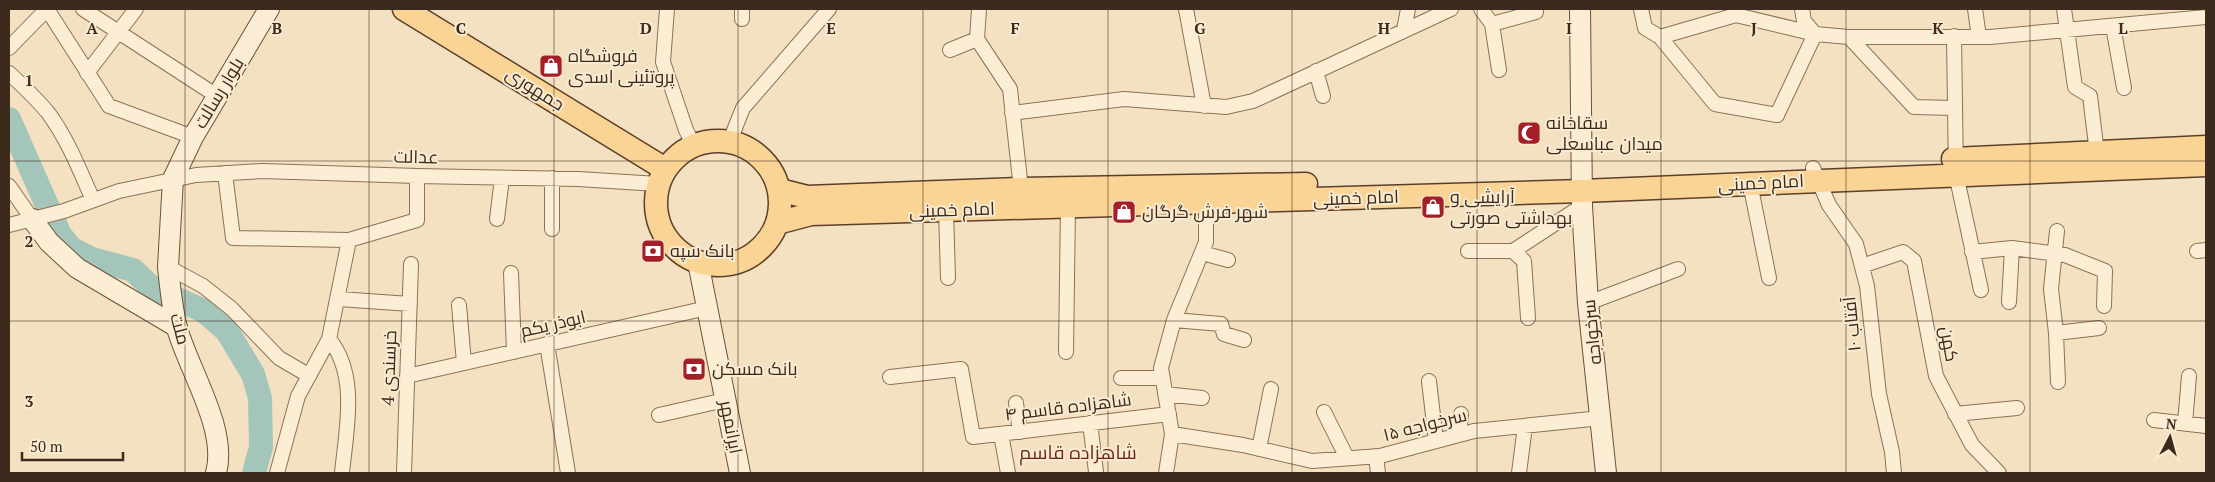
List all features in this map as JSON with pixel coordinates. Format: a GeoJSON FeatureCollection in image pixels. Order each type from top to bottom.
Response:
{"type":"FeatureCollection","features":[{"type":"Feature","properties":{"kind":"main road","name":"بلوار رسالت"},"geometry":{"type":"LineString","coordinates":[[173,179],[193,137],[269,9]]}},
{"type":"Feature","properties":{"kind":"main road","name":"جمهوری"},"geometry":{"type":"LineString","coordinates":[[404,9],[662,177]]}},
{"type":"Feature","properties":{"kind":"main road","name":"سرخواجه"},"geometry":{"type":"LineString","coordinates":[[1580,9],[1582,192],[1588,303],[1606,473]]}},
{"type":"Feature","properties":{"kind":"main road"},"geometry":{"type":"LineString","coordinates":[[704,142],[729,143],[752,151],[764,162],[773,175],[779,190],[780,207],[777,222],[770,237],[760,250],[746,259],[731,264],[714,266],[698,262],[684,256],[671,245],[662,232],[656,216],[655,200],[662,177],[676,157],[694,146],[704,142]]}},
{"type":"Feature","properties":{"kind":"main road","name":"امام خمینی"},"geometry":{"type":"LineString","coordinates":[[1956,167],[2097,153],[2206,147]]}},
{"type":"Feature","properties":{"kind":"main road","name":"امام خمینی"},"geometry":{"type":"LineString","coordinates":[[779,190],[807,197],[1021,189],[1582,192],[1815,174],[1956,167],[2206,165]]}},
{"type":"Feature","properties":{"kind":"main road","name":"امام خمینی"},"geometry":{"type":"LineString","coordinates":[[777,222],[811,214],[1582,192],[1750,183],[1815,174]]}},
{"type":"Feature","properties":{"kind":"main road","name":"ملت"},"geometry":{"type":"LineString","coordinates":[[173,179],[168,272],[177,328],[217,438],[218,466],[216,473]]}},
{"type":"Feature","properties":{"kind":"main road"},"geometry":{"type":"LineString","coordinates":[[37,218],[50,242],[77,268],[177,328]]}},
{"type":"Feature","properties":{"kind":"main road","name":"ایرانمهر"},"geometry":{"type":"LineString","coordinates":[[698,262],[740,473]]}},
{"type":"Feature","properties":{"kind":"street"},"geometry":{"type":"LineString","coordinates":[[9,48],[47,9],[109,106],[193,137]]}},
{"type":"Feature","properties":{"kind":"street"},"geometry":{"type":"LineString","coordinates":[[83,9],[217,96]]}},
{"type":"Feature","properties":{"kind":"street"},"geometry":{"type":"LineString","coordinates":[[88,73],[136,9]]}},
{"type":"Feature","properties":{"kind":"street"},"geometry":{"type":"LineString","coordinates":[[667,9],[664,62],[686,130],[694,146]]}},
{"type":"Feature","properties":{"kind":"street"},"geometry":{"type":"LineString","coordinates":[[729,143],[743,108],[829,9]]}},
{"type":"Feature","properties":{"kind":"street"},"geometry":{"type":"LineString","coordinates":[[979,9],[977,39],[1010,89],[1021,189]]}},
{"type":"Feature","properties":{"kind":"street"},"geometry":{"type":"LineString","coordinates":[[1186,9],[1204,106]]}},
{"type":"Feature","properties":{"kind":"street"},"geometry":{"type":"LineString","coordinates":[[1404,30],[1408,9]]}},
{"type":"Feature","properties":{"kind":"street"},"geometry":{"type":"LineString","coordinates":[[1012,113],[1124,99],[1226,108],[1254,101],[1270,94],[1452,9]]}},
{"type":"Feature","properties":{"kind":"street"},"geometry":{"type":"LineString","coordinates":[[1481,9],[1492,24],[1500,70]]}},
{"type":"Feature","properties":{"kind":"street"},"geometry":{"type":"LineString","coordinates":[[1641,9],[1645,28],[1660,37],[1714,104],[1777,115],[1815,34]]}},
{"type":"Feature","properties":{"kind":"street"},"geometry":{"type":"LineString","coordinates":[[1802,9],[1804,21],[1815,34]]}},
{"type":"Feature","properties":{"kind":"street"},"geometry":{"type":"LineString","coordinates":[[1975,9],[1979,36]]}},
{"type":"Feature","properties":{"kind":"street"},"geometry":{"type":"LineString","coordinates":[[2064,9],[2075,87],[2090,96],[2097,153]]}},
{"type":"Feature","properties":{"kind":"street"},"geometry":{"type":"LineString","coordinates":[[1492,24],[1536,12]]}},
{"type":"Feature","properties":{"kind":"street"},"geometry":{"type":"LineString","coordinates":[[1660,37],[1736,15],[1815,34],[1850,37],[1979,36],[2067,31],[2206,17]]}},
{"type":"Feature","properties":{"kind":"street"},"geometry":{"type":"LineString","coordinates":[[2113,26],[2124,88]]}},
{"type":"Feature","properties":{"kind":"street"},"geometry":{"type":"LineString","coordinates":[[1954,36],[1956,167],[1981,290]]}},
{"type":"Feature","properties":{"kind":"street"},"geometry":{"type":"LineString","coordinates":[[1850,37],[1914,107],[1954,108]]}},
{"type":"Feature","properties":{"kind":"street"},"geometry":{"type":"LineString","coordinates":[[950,50],[977,39]]}},
{"type":"Feature","properties":{"kind":"street"},"geometry":{"type":"LineString","coordinates":[[1316,71],[1323,96]]}},
{"type":"Feature","properties":{"kind":"street"},"geometry":{"type":"LineString","coordinates":[[9,72],[37,99],[50,115],[64,138],[93,200]]}},
{"type":"Feature","properties":{"kind":"street","name":"عدالت"},"geometry":{"type":"LineString","coordinates":[[9,225],[64,210],[119,191],[196,175],[262,171],[502,178],[662,177]]}},
{"type":"Feature","properties":{"kind":"street"},"geometry":{"type":"LineString","coordinates":[[225,173],[233,238],[349,240],[417,220],[417,176]]}},
{"type":"Feature","properties":{"kind":"street","name":"۱۰ آفتاب"},"geometry":{"type":"LineString","coordinates":[[1815,174],[1830,205],[1856,244],[1862,266],[1867,286],[1879,394],[1894,473]]}},
{"type":"Feature","properties":{"kind":"street"},"geometry":{"type":"LineString","coordinates":[[497,219],[502,178]]}},
{"type":"Feature","properties":{"kind":"street"},"geometry":{"type":"LineString","coordinates":[[552,178],[552,229]]}},
{"type":"Feature","properties":{"kind":"street"},"geometry":{"type":"LineString","coordinates":[[1750,183],[1769,278]]}},
{"type":"Feature","properties":{"kind":"street"},"geometry":{"type":"LineString","coordinates":[[9,186],[37,218]]}},
{"type":"Feature","properties":{"kind":"street"},"geometry":{"type":"LineString","coordinates":[[1468,251],[1513,251],[1582,192]]}},
{"type":"Feature","properties":{"kind":"street"},"geometry":{"type":"LineString","coordinates":[[1166,473],[1172,434],[1161,368],[1174,320],[1206,242],[1206,202]]}},
{"type":"Feature","properties":{"kind":"street"},"geometry":{"type":"LineString","coordinates":[[1066,352],[1068,206]]}},
{"type":"Feature","properties":{"kind":"street"},"geometry":{"type":"LineString","coordinates":[[946,210],[948,278]]}},
{"type":"Feature","properties":{"kind":"street"},"geometry":{"type":"LineString","coordinates":[[2057,230],[2050,289],[2056,333],[2058,382]]}},
{"type":"Feature","properties":{"kind":"street"},"geometry":{"type":"LineString","coordinates":[[277,473],[281,465],[298,396],[329,339],[339,299],[349,240]]}},
{"type":"Feature","properties":{"kind":"street"},"geometry":{"type":"LineString","coordinates":[[1972,252],[2012,248],[2066,254],[2105,271],[2104,306]]}},
{"type":"Feature","properties":{"kind":"street"},"geometry":{"type":"LineString","coordinates":[[2009,302],[2012,248]]}},
{"type":"Feature","properties":{"kind":"street"},"geometry":{"type":"LineString","coordinates":[[1513,251],[1524,261],[1528,318]]}},
{"type":"Feature","properties":{"kind":"street","name":"کهن"},"geometry":{"type":"LineString","coordinates":[[1862,266],[1903,252],[1914,261],[1936,376],[1972,445],[1999,473]]}},
{"type":"Feature","properties":{"kind":"street"},"geometry":{"type":"LineString","coordinates":[[1202,253],[1228,260]]}},
{"type":"Feature","properties":{"kind":"street","name":"خرسندی 4"},"geometry":{"type":"LineString","coordinates":[[404,473],[411,264]]}},
{"type":"Feature","properties":{"kind":"street"},"geometry":{"type":"LineString","coordinates":[[1588,303],[1678,269]]}},
{"type":"Feature","properties":{"kind":"street"},"geometry":{"type":"LineString","coordinates":[[168,272],[203,286],[232,309],[279,358],[308,375]]}},
{"type":"Feature","properties":{"kind":"street"},"geometry":{"type":"LineString","coordinates":[[511,273],[514,352]]}},
{"type":"Feature","properties":{"kind":"street"},"geometry":{"type":"LineString","coordinates":[[339,299],[410,304]]}},
{"type":"Feature","properties":{"kind":"street"},"geometry":{"type":"LineString","coordinates":[[459,304],[464,363]]}},
{"type":"Feature","properties":{"kind":"street","name":"ابوذر یکم"},"geometry":{"type":"LineString","coordinates":[[407,376],[707,308]]}},
{"type":"Feature","properties":{"kind":"street"},"geometry":{"type":"LineString","coordinates":[[1174,320],[1221,324],[1224,334],[1244,340]]}},
{"type":"Feature","properties":{"kind":"street"},"geometry":{"type":"LineString","coordinates":[[2056,333],[2099,328]]}},
{"type":"Feature","properties":{"kind":"street"},"geometry":{"type":"LineString","coordinates":[[329,339],[338,349],[346,371],[348,410],[342,473]]}},
{"type":"Feature","properties":{"kind":"street"},"geometry":{"type":"LineString","coordinates":[[547,344],[568,473]]}},
{"type":"Feature","properties":{"kind":"street","name":"شاهزاده قاسم ۴"},"geometry":{"type":"LineString","coordinates":[[890,377],[961,369],[973,437],[1169,414]]}},
{"type":"Feature","properties":{"kind":"street"},"geometry":{"type":"LineString","coordinates":[[2185,423],[2189,376]]}},
{"type":"Feature","properties":{"kind":"street"},"geometry":{"type":"LineString","coordinates":[[1122,378],[1163,378]]}},
{"type":"Feature","properties":{"kind":"street"},"geometry":{"type":"LineString","coordinates":[[1429,381],[1436,441]]}},
{"type":"Feature","properties":{"kind":"street"},"geometry":{"type":"LineString","coordinates":[[1259,449],[1271,389]]}},
{"type":"Feature","properties":{"kind":"street"},"geometry":{"type":"LineString","coordinates":[[1165,394],[1202,398]]}},
{"type":"Feature","properties":{"kind":"street"},"geometry":{"type":"LineString","coordinates":[[659,414],[726,400]]}},
{"type":"Feature","properties":{"kind":"street"},"geometry":{"type":"LineString","coordinates":[[1016,403],[1020,432]]}},
{"type":"Feature","properties":{"kind":"street"},"geometry":{"type":"LineString","coordinates":[[1955,414],[2017,408]]}},
{"type":"Feature","properties":{"kind":"street"},"geometry":{"type":"LineString","coordinates":[[1324,412],[1348,458]]}},
{"type":"Feature","properties":{"kind":"street"},"geometry":{"type":"LineString","coordinates":[[1458,435],[1461,414]]}},
{"type":"Feature","properties":{"kind":"street","name":"سرخواجه ۱۵"},"geometry":{"type":"LineString","coordinates":[[1172,434],[1259,449],[1310,467],[1348,458],[1376,456],[1474,431],[1601,418]]}},
{"type":"Feature","properties":{"kind":"street"},"geometry":{"type":"LineString","coordinates":[[2154,420],[2206,426]]}},
{"type":"Feature","properties":{"kind":"street"},"geometry":{"type":"LineString","coordinates":[[1090,423],[1096,472]]}},
{"type":"Feature","properties":{"kind":"street"},"geometry":{"type":"LineString","coordinates":[[1519,473],[1525,426]]}},
{"type":"Feature","properties":{"kind":"street"},"geometry":{"type":"LineString","coordinates":[[1001,434],[1008,473]]}},
{"type":"Feature","properties":{"kind":"street"},"geometry":{"type":"LineString","coordinates":[[1376,456],[1378,473]]}},
{"type":"Feature","properties":{"kind":"waterway"},"geometry":{"type":"LineString","coordinates":[[9,119],[60,235],[72,249],[92,259],[133,270],[152,288],[204,311],[227,331],[253,374],[260,398],[261,447],[254,473]]}},
{"type":"Feature","properties":{"kind":"place","name":"فروشگاه پروتئینی اسدی"},"geometry":{"type":"Point","coordinates":[551,66]}},
{"type":"Feature","properties":{"kind":"place","name":"سقاخانه میدان عباسعلی"},"geometry":{"type":"Point","coordinates":[1529,133]}},
{"type":"Feature","properties":{"kind":"place","name":"آرایشی و بهداشتی صورتی"},"geometry":{"type":"Point","coordinates":[1433,207]}},
{"type":"Feature","properties":{"kind":"place","name":"شهر فرش گرگان"},"geometry":{"type":"Point","coordinates":[1124,212]}},
{"type":"Feature","properties":{"kind":"place","name":"بانک سپه"},"geometry":{"type":"Point","coordinates":[653,251]}},
{"type":"Feature","properties":{"kind":"place","name":"بانک مسکن"},"geometry":{"type":"Point","coordinates":[694,369]}},
{"type":"Feature","properties":{"kind":"district","name":"شاهزاده قاسم"},"geometry":{"type":"Point","coordinates":[1078,452]}}]}
